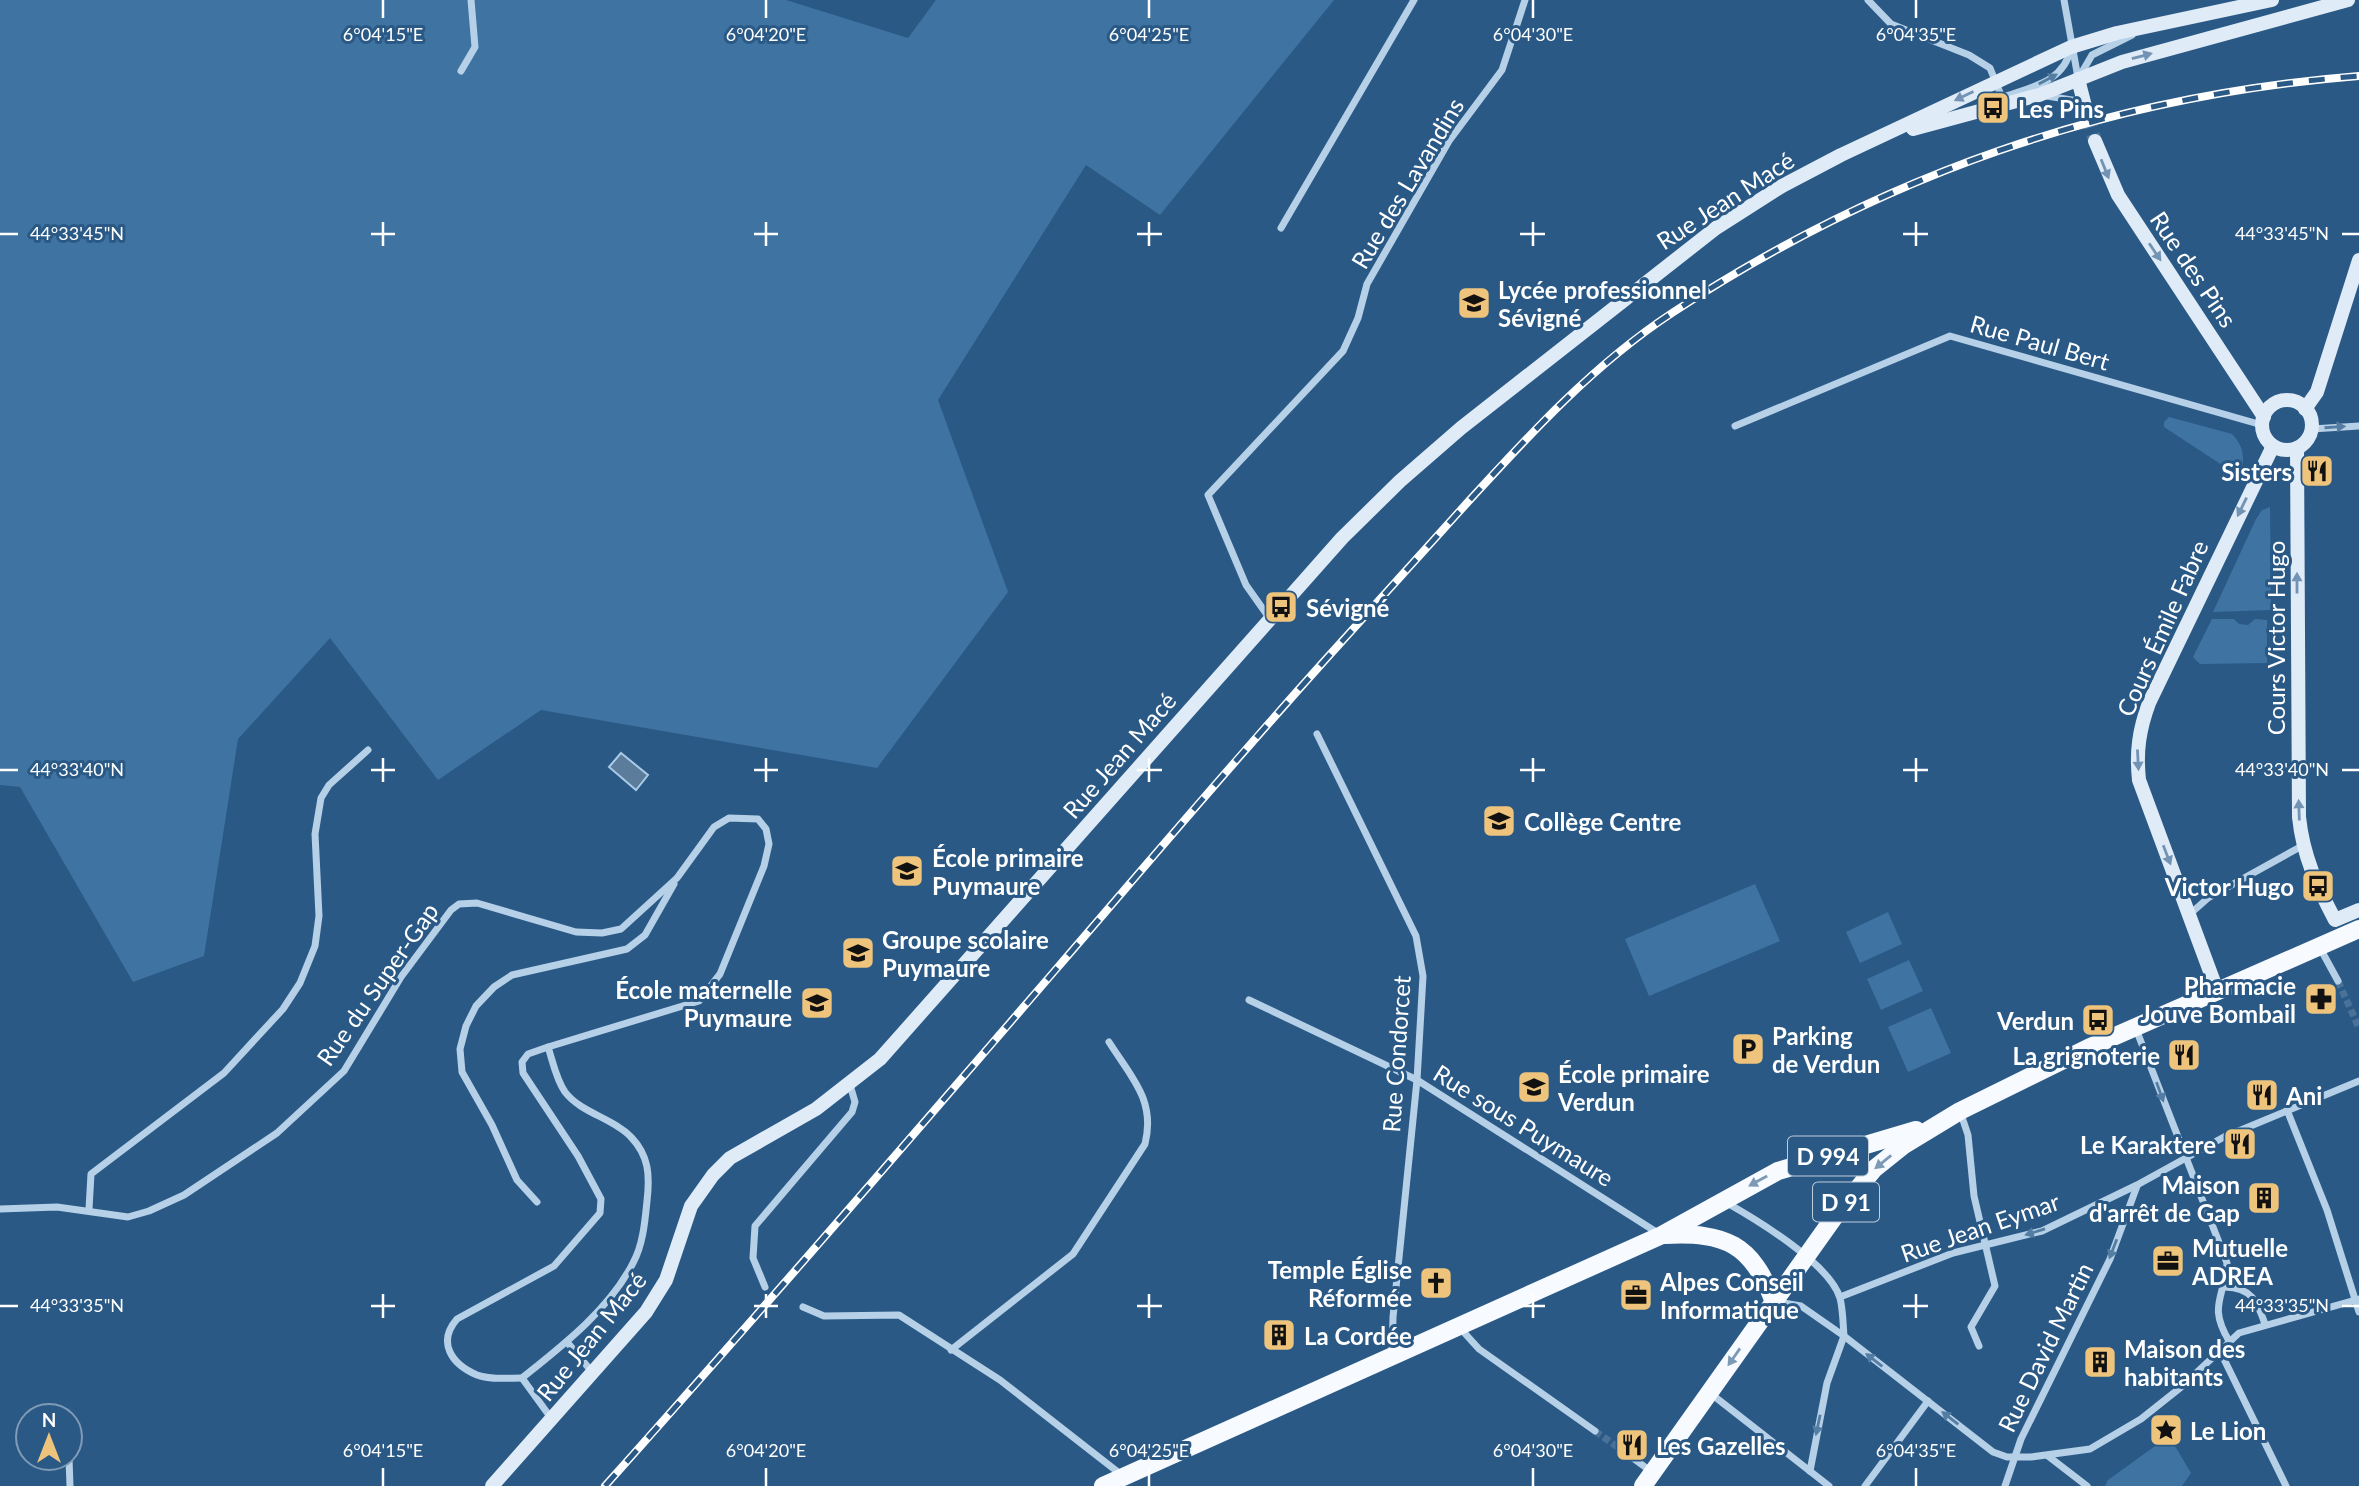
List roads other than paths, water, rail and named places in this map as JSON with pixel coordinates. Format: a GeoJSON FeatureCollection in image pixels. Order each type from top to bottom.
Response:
{"type":"FeatureCollection","features":[{"type":"Feature","properties":{"kind":"main road","name":"Rue Jean Macé"},"geometry":{"type":"LineString","coordinates":[[492,1486],[646,1312],[666,1280],[691,1206],[713,1175],[730,1158],[816,1109],[850,1085],[934,1001],[1342,538],[1400,481],[1552,354],[1716,228],[1782,186],[1996,80],[2071,47],[2157,24],[2272,0]]}},
{"type":"Feature","properties":{"kind":"main road","name":"Rue Jean Macé"},"geometry":{"type":"LineString","coordinates":[[1874,141],[2004,101],[2039,95],[2122,62],[2347,0]]}},
{"type":"Feature","properties":{"kind":"main road"},"geometry":{"type":"LineString","coordinates":[[2078,79],[2086,108]]}},
{"type":"Feature","properties":{"kind":"main road","name":"Rue des Pins"},"geometry":{"type":"LineString","coordinates":[[2095,141],[2118,195],[2263,421]]}},
{"type":"Feature","properties":{"kind":"main road"},"geometry":{"type":"LineString","coordinates":[[2305,409],[2317,392],[2359,260]]}},
{"type":"Feature","properties":{"kind":"main road"},"geometry":{"type":"LineString","coordinates":[[2284,401],[2297,403],[2305,409],[2312,429],[2305,442],[2297,448],[2285,450],[2273,446],[2266,438],[2263,421],[2271,406],[2284,401]]}},
{"type":"Feature","properties":{"kind":"main road","name":"Cours Émile Fabre"},"geometry":{"type":"LineString","coordinates":[[2218,993],[2139,780],[2136,755],[2140,727],[2201,590],[2273,446]]}},
{"type":"Feature","properties":{"kind":"main road","name":"Cours Victor Hugo"},"geometry":{"type":"LineString","coordinates":[[2297,448],[2298,737],[2302,846],[2308,866],[2335,920],[2359,910]]}},
{"type":"Feature","properties":{"kind":"main road","name":"D 994"},"geometry":{"type":"LineString","coordinates":[[1103,1486],[1662,1235],[1778,1171],[1889,1140],[1939,1122],[2088,1048],[2359,929]]}},
{"type":"Feature","properties":{"kind":"main road","name":"D 91"},"geometry":{"type":"LineString","coordinates":[[1648,1479],[1852,1193],[1874,1169],[1939,1122]]}},
{"type":"Feature","properties":{"kind":"main road"},"geometry":{"type":"LineString","coordinates":[[1662,1235],[1706,1234],[1732,1243],[1757,1266],[1774,1302]]}},
{"type":"Feature","properties":{"kind":"street"},"geometry":{"type":"LineString","coordinates":[[461,71],[475,47],[471,0]]}},
{"type":"Feature","properties":{"kind":"street"},"geometry":{"type":"LineString","coordinates":[[1281,228],[1414,0]]}},
{"type":"Feature","properties":{"kind":"street","name":"Rue des Lavandins"},"geometry":{"type":"LineString","coordinates":[[1270,620],[1246,585],[1208,495],[1343,351],[1358,318],[1367,284],[1450,141],[1502,70],[1525,0]]}},
{"type":"Feature","properties":{"kind":"street"},"geometry":{"type":"LineString","coordinates":[[1868,0],[1891,24],[1969,55],[1990,68],[2004,101],[2051,79],[2065,68],[2071,47]]}},
{"type":"Feature","properties":{"kind":"street"},"geometry":{"type":"LineString","coordinates":[[2064,0],[2078,79]]}},
{"type":"Feature","properties":{"kind":"street"},"geometry":{"type":"LineString","coordinates":[[2078,79],[2092,55],[2157,24]]}},
{"type":"Feature","properties":{"kind":"street"},"geometry":{"type":"LineString","coordinates":[[2039,95],[2086,108]]}},
{"type":"Feature","properties":{"kind":"street","name":"Rue Paul Bert"},"geometry":{"type":"LineString","coordinates":[[1735,426],[1950,336],[2263,421]]}},
{"type":"Feature","properties":{"kind":"street"},"geometry":{"type":"LineString","coordinates":[[2312,429],[2359,426]]}},
{"type":"Feature","properties":{"kind":"street","name":"Rue Condorcet"},"geometry":{"type":"LineString","coordinates":[[1317,734],[1416,936],[1423,976],[1417,1080],[1395,1292],[1392,1358]]}},
{"type":"Feature","properties":{"kind":"street"},"geometry":{"type":"LineString","coordinates":[[0,1209],[89,1209],[91,1174],[224,1073],[283,1009],[300,983],[315,946],[318,929],[316,815],[329,785],[368,750]]}},
{"type":"Feature","properties":{"kind":"street","name":"Rue du Super-Gap"},"geometry":{"type":"LineString","coordinates":[[89,1209],[128,1217],[149,1211],[184,1195],[277,1133],[344,1071],[401,977],[451,910],[459,904],[477,903],[576,932],[602,933],[621,929],[677,878],[714,827],[729,818],[758,819],[766,829],[769,844],[764,866],[720,974],[699,1001],[548,1047],[528,1054],[522,1062],[523,1073],[578,1156],[601,1199],[600,1213],[554,1266],[457,1319],[449,1329],[446,1341],[449,1353],[459,1364],[478,1375],[522,1378]]}},
{"type":"Feature","properties":{"kind":"street"},"geometry":{"type":"LineString","coordinates":[[2189,914],[2207,898],[2302,846]]}},
{"type":"Feature","properties":{"kind":"street"},"geometry":{"type":"LineString","coordinates":[[537,1202],[517,1180],[492,1125],[463,1072],[460,1049],[466,1026],[476,1006],[494,987],[512,975],[627,949],[645,935],[677,878]]}},
{"type":"Feature","properties":{"kind":"street"},"geometry":{"type":"LineString","coordinates":[[2320,947],[2338,981]]}},
{"type":"Feature","properties":{"kind":"street","name":"Rue sous Puymaure"},"geometry":{"type":"LineString","coordinates":[[1249,1000],[1417,1080],[1662,1235]]}},
{"type":"Feature","properties":{"kind":"street"},"geometry":{"type":"LineString","coordinates":[[2136,1028],[2184,1159],[2227,1263],[2225,1287],[2216,1309],[2217,1321],[2229,1341]]}},
{"type":"Feature","properties":{"kind":"street"},"geometry":{"type":"LineString","coordinates":[[951,1349],[1073,1254],[1145,1144],[1150,1126],[1147,1102],[1109,1042]]}},
{"type":"Feature","properties":{"kind":"street"},"geometry":{"type":"LineString","coordinates":[[548,1047],[565,1091],[573,1100],[629,1135],[645,1153],[649,1173],[645,1218],[634,1263],[613,1293],[567,1342],[522,1378],[552,1420]]}},
{"type":"Feature","properties":{"kind":"street","name":"Rue Jean Eymar"},"geometry":{"type":"LineString","coordinates":[[1840,1297],[1954,1253],[2042,1231],[2137,1185],[2224,1136],[2359,1081]]}},
{"type":"Feature","properties":{"kind":"street"},"geometry":{"type":"LineString","coordinates":[[765,1287],[753,1258],[755,1226],[852,1112],[855,1102],[850,1085]]}},
{"type":"Feature","properties":{"kind":"street"},"geometry":{"type":"LineString","coordinates":[[2287,1110],[2327,1210],[2359,1311]]}},
{"type":"Feature","properties":{"kind":"street"},"geometry":{"type":"LineString","coordinates":[[1959,1111],[1968,1135],[1974,1196],[1995,1286],[1971,1327],[1979,1346]]}},
{"type":"Feature","properties":{"kind":"street","name":"Rue David Martin"},"geometry":{"type":"LineString","coordinates":[[2005,1486],[2013,1457],[2110,1259],[2137,1185]]}},
{"type":"Feature","properties":{"kind":"street"},"geometry":{"type":"LineString","coordinates":[[1723,1200],[1757,1219],[1805,1257],[1832,1282],[1840,1297],[1844,1336],[1827,1383],[1810,1471]]}},
{"type":"Feature","properties":{"kind":"street"},"geometry":{"type":"LineString","coordinates":[[2225,1287],[2241,1287],[2249,1292],[2257,1300],[2266,1324]]}},
{"type":"Feature","properties":{"kind":"street"},"geometry":{"type":"LineString","coordinates":[[1774,1302],[1801,1306],[1844,1336],[1993,1452],[2013,1457],[2048,1456],[2090,1449],[2112,1438],[2180,1388],[2239,1332],[2357,1299]]}},
{"type":"Feature","properties":{"kind":"street"},"geometry":{"type":"LineString","coordinates":[[803,1307],[824,1316],[899,1315],[1000,1380],[1123,1476]]}},
{"type":"Feature","properties":{"kind":"street"},"geometry":{"type":"LineString","coordinates":[[1460,1328],[1479,1349],[1595,1431]]}},
{"type":"Feature","properties":{"kind":"street"},"geometry":{"type":"LineString","coordinates":[[567,1342],[593,1373]]}},
{"type":"Feature","properties":{"kind":"street"},"geometry":{"type":"LineString","coordinates":[[2220,1351],[2286,1486]]}},
{"type":"Feature","properties":{"kind":"street"},"geometry":{"type":"LineString","coordinates":[[1709,1393],[1829,1486]]}},
{"type":"Feature","properties":{"kind":"street"},"geometry":{"type":"LineString","coordinates":[[1865,1486],[1928,1401]]}},
{"type":"Feature","properties":{"kind":"street"},"geometry":{"type":"LineString","coordinates":[[1630,1456],[1648,1479]]}},
{"type":"Feature","properties":{"kind":"street"},"geometry":{"type":"LineString","coordinates":[[2048,1456],[2087,1486]]}},
{"type":"Feature","properties":{"kind":"tunnel"},"geometry":{"type":"LineString","coordinates":[[2087,114],[2095,141]]}},
{"type":"Feature","properties":{"kind":"tunnel"},"geometry":{"type":"LineString","coordinates":[[2338,981],[2359,1028]]}},
{"type":"Feature","properties":{"kind":"tunnel"},"geometry":{"type":"LineString","coordinates":[[1595,1431],[1630,1456]]}},
{"type":"Feature","properties":{"kind":"railway"},"geometry":{"type":"LineString","coordinates":[[605,1486],[833,1228],[1292,697],[1514,452],[1589,378],[1643,333],[1752,264],[1833,221],[1915,183],[2000,150],[2087,123],[2175,102],[2266,86],[2359,76]]}},
{"type":"Feature","properties":{"kind":"place","name":"Les Pins"},"geometry":{"type":"Point","coordinates":[1993,108]}},
{"type":"Feature","properties":{"kind":"place","name":"Lycée professionnel Sévigné"},"geometry":{"type":"Point","coordinates":[1474,303]}},
{"type":"Feature","properties":{"kind":"place","name":"Sisters"},"geometry":{"type":"Point","coordinates":[2317,471]}},
{"type":"Feature","properties":{"kind":"place","name":"Sévigné"},"geometry":{"type":"Point","coordinates":[1281,607]}},
{"type":"Feature","properties":{"kind":"place","name":"Collège Centre"},"geometry":{"type":"Point","coordinates":[1499,821]}},
{"type":"Feature","properties":{"kind":"place","name":"École primaire Puymaure"},"geometry":{"type":"Point","coordinates":[907,871]}},
{"type":"Feature","properties":{"kind":"place","name":"Victor Hugo"},"geometry":{"type":"Point","coordinates":[2318,886]}},
{"type":"Feature","properties":{"kind":"place","name":"Groupe scolaire Puymaure"},"geometry":{"type":"Point","coordinates":[858,953]}},
{"type":"Feature","properties":{"kind":"place","name":"Pharmacie Jouve Bombail"},"geometry":{"type":"Point","coordinates":[2321,999]}},
{"type":"Feature","properties":{"kind":"place","name":"École maternelle Puymaure"},"geometry":{"type":"Point","coordinates":[817,1003]}},
{"type":"Feature","properties":{"kind":"place","name":"Verdun"},"geometry":{"type":"Point","coordinates":[2098,1020]}},
{"type":"Feature","properties":{"kind":"place","name":"Parking de Verdun"},"geometry":{"type":"Point","coordinates":[1748,1049]}},
{"type":"Feature","properties":{"kind":"place","name":"La grignoterie"},"geometry":{"type":"Point","coordinates":[2184,1055]}},
{"type":"Feature","properties":{"kind":"place","name":"École primaire Verdun"},"geometry":{"type":"Point","coordinates":[1534,1087]}},
{"type":"Feature","properties":{"kind":"place","name":"Ani"},"geometry":{"type":"Point","coordinates":[2262,1095]}},
{"type":"Feature","properties":{"kind":"place","name":"Le Karaktere"},"geometry":{"type":"Point","coordinates":[2240,1144]}},
{"type":"Feature","properties":{"kind":"place","name":"Maison d'arrêt de Gap"},"geometry":{"type":"Point","coordinates":[2264,1198]}},
{"type":"Feature","properties":{"kind":"place","name":"Mutuelle ADREA"},"geometry":{"type":"Point","coordinates":[2168,1261]}},
{"type":"Feature","properties":{"kind":"place","name":"Temple Église Réformée"},"geometry":{"type":"Point","coordinates":[1436,1283]}},
{"type":"Feature","properties":{"kind":"place","name":"Alpes Conseil Informatique"},"geometry":{"type":"Point","coordinates":[1636,1295]}},
{"type":"Feature","properties":{"kind":"place","name":"La Cordée"},"geometry":{"type":"Point","coordinates":[1279,1335]}},
{"type":"Feature","properties":{"kind":"place","name":"Maison des habitants"},"geometry":{"type":"Point","coordinates":[2100,1362]}},
{"type":"Feature","properties":{"kind":"place","name":"Le Lion"},"geometry":{"type":"Point","coordinates":[2166,1430]}},
{"type":"Feature","properties":{"kind":"place","name":"Les Gazelles"},"geometry":{"type":"Point","coordinates":[1632,1445]}}]}
